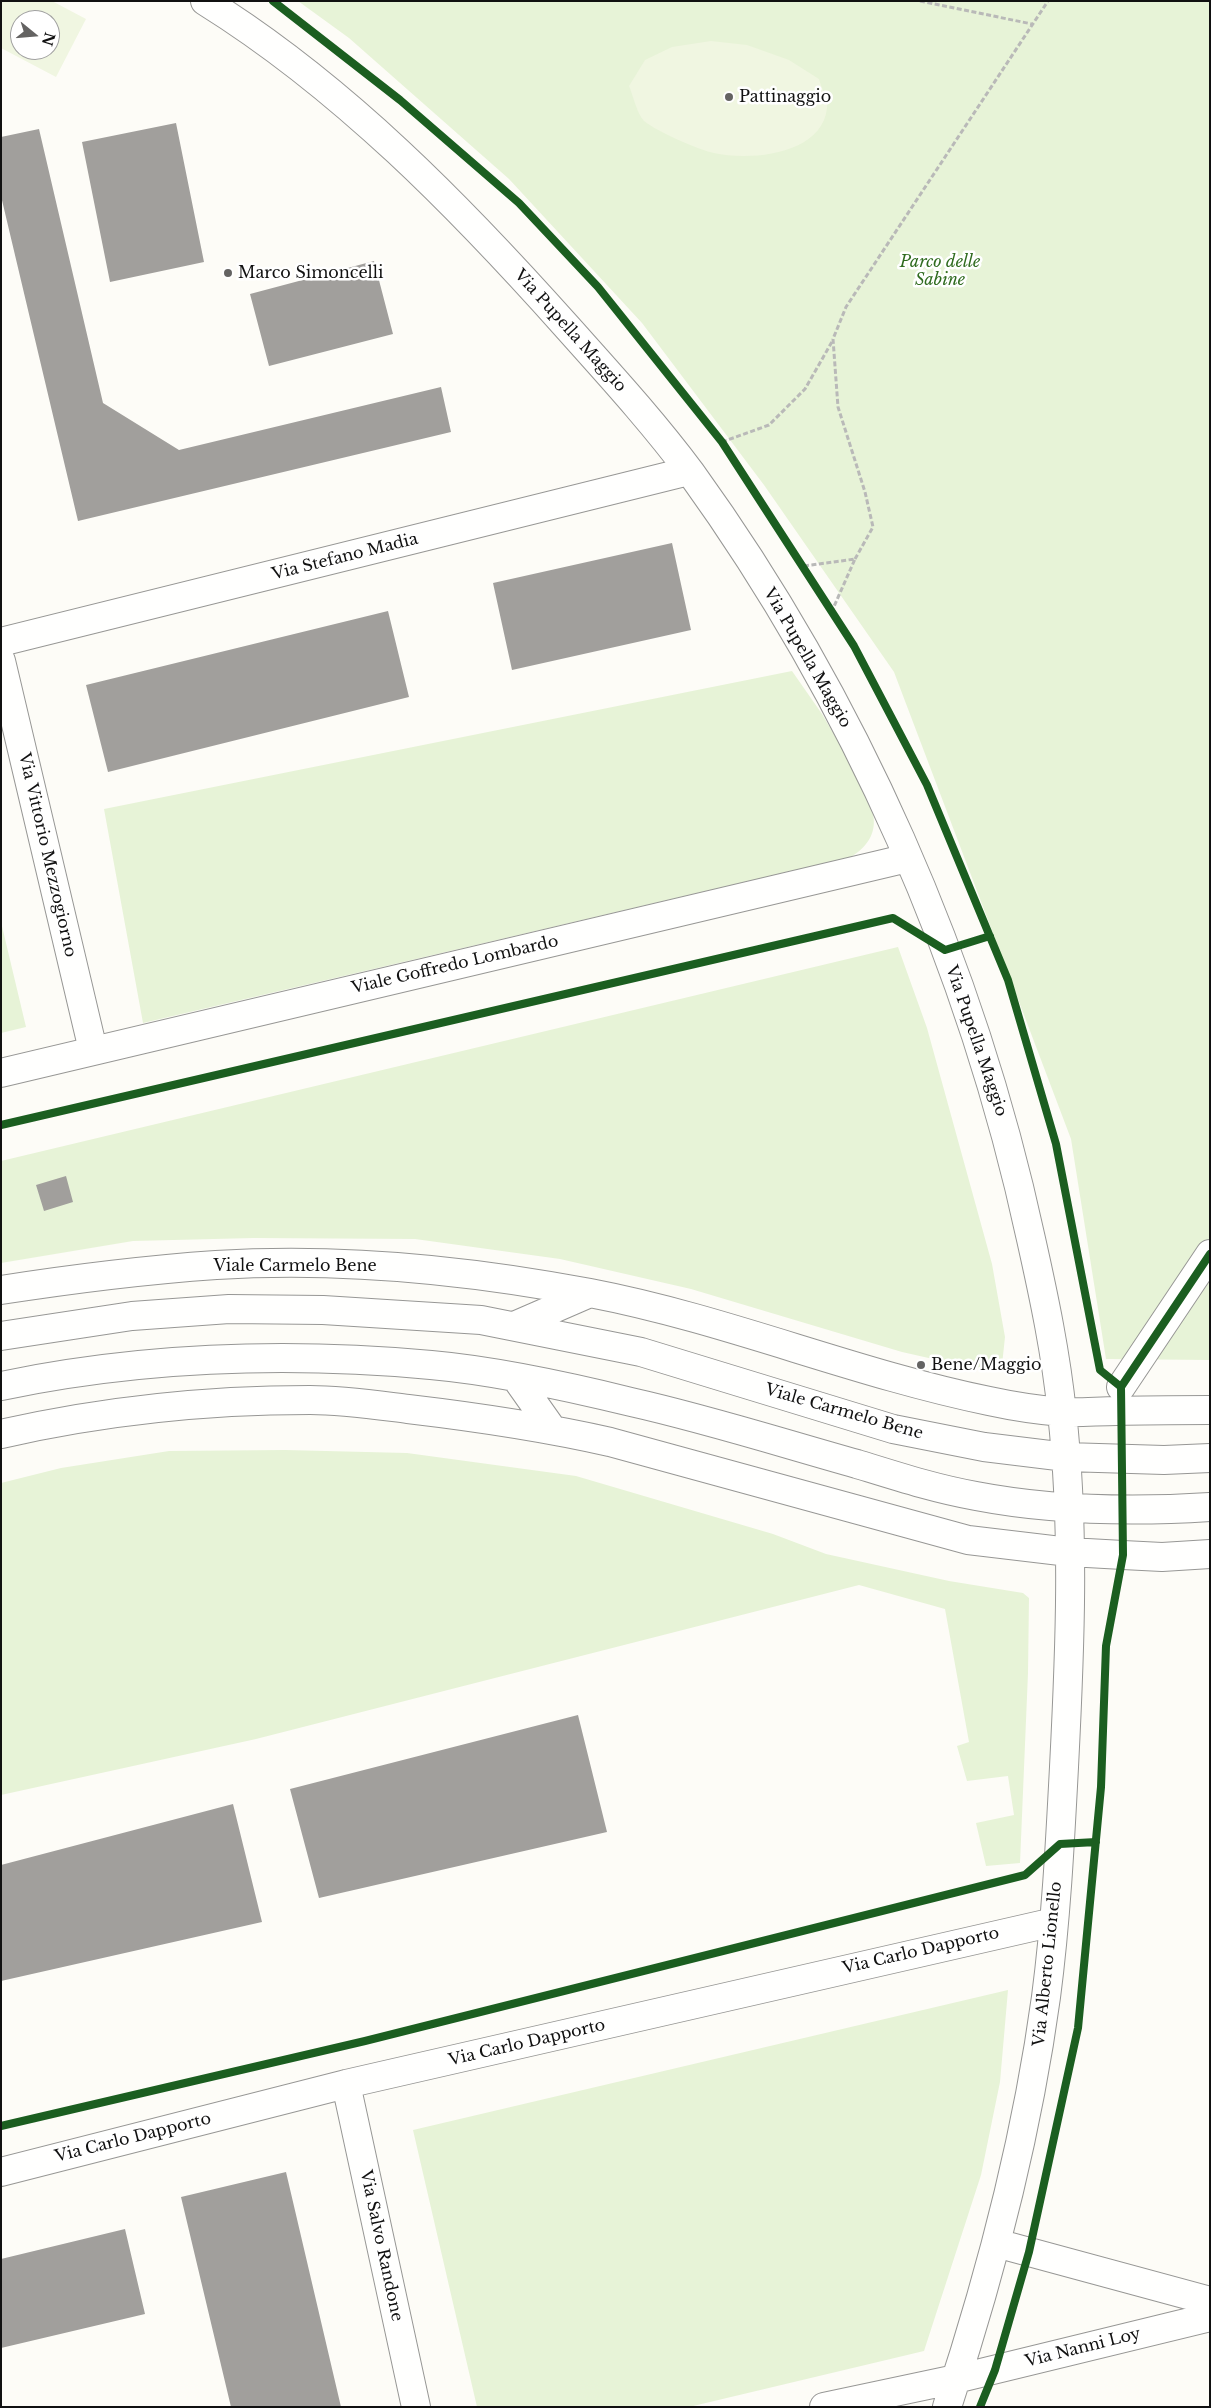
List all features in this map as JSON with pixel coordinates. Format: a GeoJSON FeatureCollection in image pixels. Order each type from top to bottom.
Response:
{"type":"FeatureCollection","features":[{"type":"Feature","properties":{"kind":"street","name":"Via Pupella Maggio"},"geometry":{"type":"LineString","coordinates":[[205,1],[272,48],[350,108],[426,178],[501,253],[626,394],[689,471],[752,565],[813,666],[852,738],[908,858],[964,1001],[1000,1109],[1040,1278],[1053,1344],[1062,1412],[1069,1510]]}},
{"type":"Feature","properties":{"kind":"street","name":"Via Stefano Madia"},"geometry":{"type":"LineString","coordinates":[[1,642],[689,471]]}},
{"type":"Feature","properties":{"kind":"street","name":"Via Vittorio Mezzogiorno"},"geometry":{"type":"LineString","coordinates":[[1,660],[93,1050]]}},
{"type":"Feature","properties":{"kind":"street","name":"Viale Goffredo Lombardo"},"geometry":{"type":"LineString","coordinates":[[1,1073],[908,858]]}},
{"type":"Feature","properties":{"kind":"street"},"geometry":{"type":"LineString","coordinates":[[1121,1387],[1210,1254]]}},
{"type":"Feature","properties":{"kind":"street","name":"Viale Carmelo Bene"},"geometry":{"type":"LineString","coordinates":[[1,1290],[140,1271],[218,1265],[301,1263],[392,1267],[473,1275],[590,1293],[672,1311],[737,1329],[846,1364],[980,1399],[1062,1412],[1210,1410]]}},
{"type":"Feature","properties":{"kind":"street"},"geometry":{"type":"LineString","coordinates":[[514,1326],[590,1293]]}},
{"type":"Feature","properties":{"kind":"street","name":"Viale Carmelo Bene"},"geometry":{"type":"LineString","coordinates":[[1,1336],[132,1316],[229,1309],[413,1315],[482,1320],[641,1352],[893,1429],[984,1447],[1066,1457],[1164,1460],[1210,1458]]}},
{"type":"Feature","properties":{"kind":"street"},"geometry":{"type":"LineString","coordinates":[[1,1386],[34,1379],[146,1365],[255,1358],[431,1365],[516,1378],[630,1401],[975,1496],[1069,1510],[1142,1511],[1210,1507]]}},
{"type":"Feature","properties":{"kind":"street"},"geometry":{"type":"LineString","coordinates":[[516,1378],[552,1429]]}},
{"type":"Feature","properties":{"kind":"street"},"geometry":{"type":"LineString","coordinates":[[1,1434],[116,1413],[228,1402],[312,1400],[427,1411],[552,1429],[704,1466],[835,1505],[968,1540],[1069,1552],[1162,1557],[1210,1554]]}},
{"type":"Feature","properties":{"kind":"street","name":"Via Alberto Lionello"},"geometry":{"type":"LineString","coordinates":[[947,2407],[996,2243],[1032,2086],[1046,1994],[1054,1922],[1066,1731],[1069,1510]]}},
{"type":"Feature","properties":{"kind":"street","name":"Via Carlo Dapporto"},"geometry":{"type":"LineString","coordinates":[[1,2172],[346,2084],[1054,1922]]}},
{"type":"Feature","properties":{"kind":"street","name":"Via Salvo Randone"},"geometry":{"type":"LineString","coordinates":[[346,2084],[416,2407]]}},
{"type":"Feature","properties":{"kind":"street"},"geometry":{"type":"LineString","coordinates":[[996,2243],[1210,2301]]}},
{"type":"Feature","properties":{"kind":"street","name":"Via Nanni Loy"},"geometry":{"type":"LineString","coordinates":[[824,2407],[956,2379],[1210,2317]]}},
{"type":"Feature","properties":{"kind":"path"},"geometry":{"type":"LineString","coordinates":[[920,1],[1032,24]]}},
{"type":"Feature","properties":{"kind":"path"},"geometry":{"type":"LineString","coordinates":[[722,442],[769,425],[805,389],[833,339],[846,306],[1048,1]]}},
{"type":"Feature","properties":{"kind":"path"},"geometry":{"type":"LineString","coordinates":[[833,339],[838,407],[865,492],[873,527],[855,559],[834,615]]}},
{"type":"Feature","properties":{"kind":"path"},"geometry":{"type":"LineString","coordinates":[[716,434],[727,450]]}},
{"type":"Feature","properties":{"kind":"path"},"geometry":{"type":"LineString","coordinates":[[808,574],[802,563],[855,559]]}},
{"type":"Feature","properties":{"kind":"path"},"geometry":{"type":"LineString","coordinates":[[827,604],[834,615]]}},
{"type":"Feature","properties":{"kind":"green space"},"geometry":{"type":"Polygon","coordinates":[[[1,1],[52,1],[86,19],[56,77],[24,60],[60,60],[60,10],[10,10],[10,53],[1,48],[1,1]]]}},
{"type":"Feature","properties":{"kind":"green space","name":"Parco delle Sabine"},"geometry":{"type":"Polygon","coordinates":[[[298,1],[1210,1],[1210,1360],[1106,1359],[1071,1139],[894,672],[764,485],[642,323],[509,179],[349,38],[298,1]]]}},
{"type":"Feature","properties":{"kind":"green space","name":"Pattinaggio"},"geometry":{"type":"Polygon","coordinates":[[[711,41],[747,45],[789,60],[819,79],[827,108],[822,124],[812,136],[799,145],[782,151],[764,155],[729,155],[714,153],[688,144],[667,135],[644,121],[637,109],[629,86],[645,60],[672,47],[711,41]]]}},
{"type":"Feature","properties":{"kind":"green space"},"geometry":{"type":"Polygon","coordinates":[[[792,671],[822,714],[849,760],[873,814],[874,827],[870,839],[862,849],[851,857],[143,1023],[104,809],[792,671]]]}},
{"type":"Feature","properties":{"kind":"green space"},"geometry":{"type":"Polygon","coordinates":[[[1,922],[26,1027],[1,1033],[1,922]]]}},
{"type":"Feature","properties":{"kind":"green space"},"geometry":{"type":"Polygon","coordinates":[[[898,947],[927,1028],[992,1264],[1005,1337],[1002,1365],[973,1368],[902,1352],[691,1289],[560,1259],[415,1239],[254,1238],[133,1241],[1,1263],[1,1161],[898,947]]]}},
{"type":"Feature","properties":{"kind":"green space"},"geometry":{"type":"Polygon","coordinates":[[[285,1450],[407,1453],[576,1476],[773,1534],[826,1554],[949,1581],[1023,1593],[1029,1598],[1028,1673],[1020,1863],[986,1866],[976,1823],[1014,1815],[1008,1776],[967,1781],[957,1746],[969,1742],[945,1609],[859,1585],[256,1739],[1,1795],[1,1483],[61,1468],[169,1451],[285,1450]]]}},
{"type":"Feature","properties":{"kind":"green space"},"geometry":{"type":"Polygon","coordinates":[[[1008,1990],[1000,2082],[981,2175],[924,2351],[689,2407],[477,2407],[413,2130],[1008,1990]]]}},
{"type":"Feature","properties":{"kind":"building"},"geometry":{"type":"Polygon","coordinates":[[[176,123],[204,262],[110,282],[82,142],[176,123]]]}},
{"type":"Feature","properties":{"kind":"building"},"geometry":{"type":"Polygon","coordinates":[[[39,129],[103,403],[179,450],[441,387],[451,432],[78,521],[1,196],[1,137],[39,129]]]}},
{"type":"Feature","properties":{"kind":"building"},"geometry":{"type":"Polygon","coordinates":[[[374,261],[393,334],[269,366],[250,294],[374,261]]]}},
{"type":"Feature","properties":{"kind":"building"},"geometry":{"type":"Polygon","coordinates":[[[672,543],[691,630],[512,670],[493,583],[672,543]]]}},
{"type":"Feature","properties":{"kind":"building"},"geometry":{"type":"Polygon","coordinates":[[[388,611],[409,697],[108,772],[86,685],[388,611]]]}},
{"type":"Feature","properties":{"kind":"building"},"geometry":{"type":"Polygon","coordinates":[[[66,1176],[73,1202],[44,1211],[36,1185],[66,1176]]]}},
{"type":"Feature","properties":{"kind":"building"},"geometry":{"type":"Polygon","coordinates":[[[578,1715],[607,1832],[319,1898],[290,1789],[578,1715]]]}},
{"type":"Feature","properties":{"kind":"building"},"geometry":{"type":"Polygon","coordinates":[[[233,1804],[262,1922],[1,1981],[1,1865],[233,1804]]]}},
{"type":"Feature","properties":{"kind":"building"},"geometry":{"type":"Polygon","coordinates":[[[286,2172],[341,2407],[231,2407],[181,2197],[286,2172]]]}},
{"type":"Feature","properties":{"kind":"building"},"geometry":{"type":"Polygon","coordinates":[[[125,2229],[145,2314],[1,2348],[1,2259],[125,2229]]]}},
{"type":"Feature","properties":{"kind":"cycle path"},"geometry":{"type":"LineString","coordinates":[[273,1],[400,100],[519,203],[598,287],[722,442],[854,646],[927,785],[1008,980],[1056,1144],[1100,1370],[1121,1387],[1123,1555],[1106,1646],[1101,1787],[1078,2028],[1029,2252],[995,2370],[980,2407]]}},
{"type":"Feature","properties":{"kind":"cycle path"},"geometry":{"type":"LineString","coordinates":[[1,1125],[893,918],[945,950],[990,936]]}},
{"type":"Feature","properties":{"kind":"cycle path"},"geometry":{"type":"LineString","coordinates":[[1121,1387],[1210,1254]]}},
{"type":"Feature","properties":{"kind":"cycle path"},"geometry":{"type":"LineString","coordinates":[[1,2126],[365,2041],[1025,1875],[1060,1844],[1096,1842]]}},
{"type":"Feature","properties":{"kind":"place","name":"Pattinaggio"},"geometry":{"type":"Point","coordinates":[729,97]}},
{"type":"Feature","properties":{"kind":"place","name":"Marco Simoncelli"},"geometry":{"type":"Point","coordinates":[228,273]}},
{"type":"Feature","properties":{"kind":"place","name":"Bene/Maggio"},"geometry":{"type":"Point","coordinates":[921,1365]}}]}
